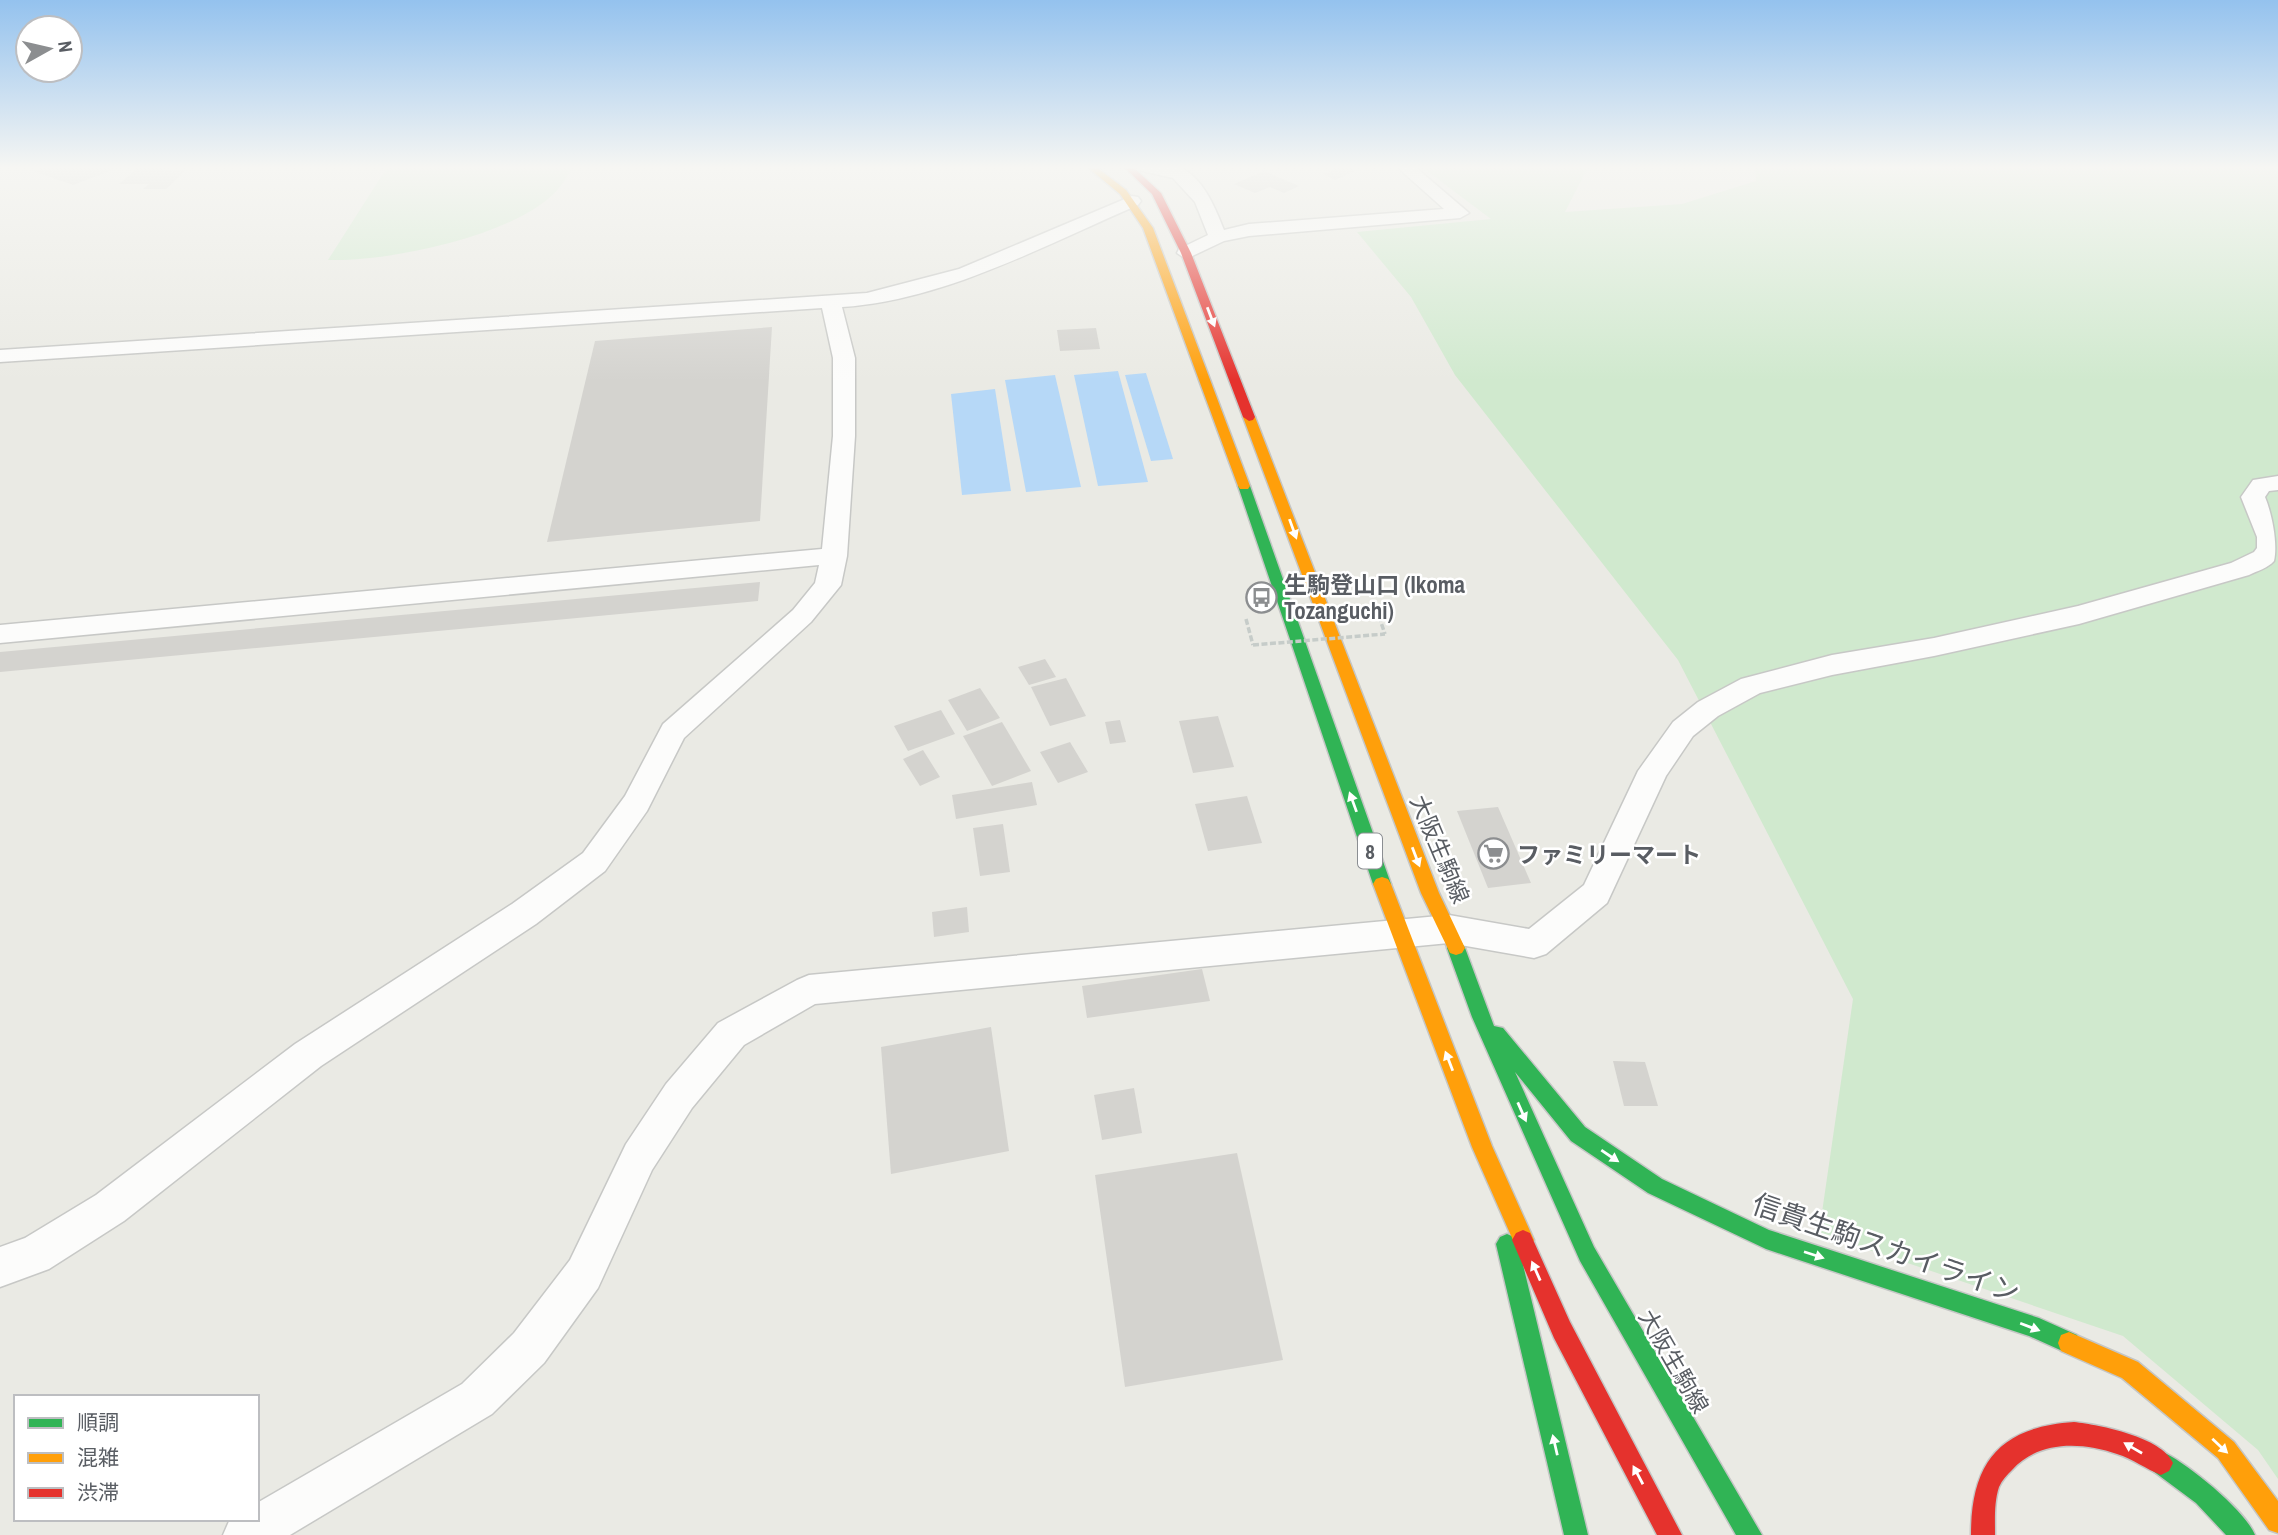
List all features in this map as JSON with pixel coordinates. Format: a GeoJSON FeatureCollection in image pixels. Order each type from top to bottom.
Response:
{"type":"FeatureCollection","features":[{"type":"Feature","properties":{"kind":"main road","name":"8"},"geometry":{"type":"LineString","coordinates":[[1152,238],[1247,494],[1295,639],[1400,934],[1482,1147],[1562,1330],[1670,1535]]}},
{"type":"Feature","properties":{"kind":"main road","name":"大阪生駒線"},"geometry":{"type":"LineString","coordinates":[[1178,238],[1430,893],[1449,929],[1481,1017],[1522,1114],[1587,1254],[1750,1535]]}},
{"type":"Feature","properties":{"kind":"main road","name":"信貴生駒スカイライン"},"geometry":{"type":"LineString","coordinates":[[1481,1017],[1578,1134],[1655,1186],[1766,1239],[2031,1326],[2130,1370],[2226,1450],[2278,1521]]}},
{"type":"Feature","properties":{"kind":"main road"},"geometry":{"type":"LineString","coordinates":[[1482,1147],[1523,1305],[1576,1535]]}},
{"type":"Feature","properties":{"kind":"main road"},"geometry":{"type":"LineString","coordinates":[[1983,1535],[1982,1523],[1993,1474],[2020,1447],[2067,1432],[2120,1441],[2172,1471],[2233,1522],[2243,1535]]}},
{"type":"Feature","properties":{"kind":"street"},"geometry":{"type":"LineString","coordinates":[[0,356],[831,303],[880,297],[965,273],[1047,238]]}},
{"type":"Feature","properties":{"kind":"street"},"geometry":{"type":"LineString","coordinates":[[1186,253],[1217,238]]}},
{"type":"Feature","properties":{"kind":"street"},"geometry":{"type":"LineString","coordinates":[[0,1267],[35,1255],[110,1208],[308,1055],[524,914],[594,862],[636,803],[673,731],[802,616],[828,585],[834,556],[844,436],[844,358],[831,303]]}},
{"type":"Feature","properties":{"kind":"street"},"geometry":{"type":"LineString","coordinates":[[246,1535],[477,1399],[529,1348],[584,1274],[639,1157],[679,1096],[731,1034],[809,990],[1449,929],[1534,944],[1596,894],[1653,771],[1683,729],[1708,709],[1751,686],[1832,665],[1934,647],[2079,615],[2240,569],[2263,558],[2270,548],[2269,537],[2253,497],[2261,485],[2278,483]]}},
{"type":"Feature","properties":{"kind":"street"},"geometry":{"type":"LineString","coordinates":[[0,634],[834,556]]}},
{"type":"Feature","properties":{"kind":"path"},"geometry":{"type":"LineString","coordinates":[[1245,619],[1253,645],[1385,634],[1376,608]]}},
{"type":"Feature","properties":{"kind":"green space"},"geometry":{"type":"Polygon","coordinates":[[[342,238],[467,238],[416,251],[328,260],[342,238]]]}},
{"type":"Feature","properties":{"kind":"green space"},"geometry":{"type":"Polygon","coordinates":[[[1362,238],[2278,238],[2278,1479],[2258,1450],[2123,1336],[1819,1233],[1853,999],[1678,660],[1455,375],[1411,297],[1362,238]]]}},
{"type":"Feature","properties":{"kind":"water"},"geometry":{"type":"Polygon","coordinates":[[[1118,371],[1148,482],[1098,486],[1074,375],[1118,371]]]}},
{"type":"Feature","properties":{"kind":"water"},"geometry":{"type":"Polygon","coordinates":[[[1146,373],[1173,459],[1151,461],[1125,375],[1146,373]]]}},
{"type":"Feature","properties":{"kind":"water"},"geometry":{"type":"Polygon","coordinates":[[[1055,375],[1081,487],[1026,492],[1005,380],[1055,375]]]}},
{"type":"Feature","properties":{"kind":"water"},"geometry":{"type":"Polygon","coordinates":[[[995,389],[1011,491],[962,495],[951,394],[995,389]]]}},
{"type":"Feature","properties":{"kind":"building"},"geometry":{"type":"Polygon","coordinates":[[[772,327],[760,521],[547,542],[595,341],[772,327]]]}},
{"type":"Feature","properties":{"kind":"building"},"geometry":{"type":"Polygon","coordinates":[[[1096,328],[1100,349],[1060,351],[1057,330],[1096,328]]]}},
{"type":"Feature","properties":{"kind":"building"},"geometry":{"type":"Polygon","coordinates":[[[760,582],[758,601],[0,672],[0,652],[760,582]]]}},
{"type":"Feature","properties":{"kind":"building"},"geometry":{"type":"Polygon","coordinates":[[[1045,659],[1056,677],[1029,685],[1018,667],[1045,659]]]}},
{"type":"Feature","properties":{"kind":"building"},"geometry":{"type":"Polygon","coordinates":[[[1066,678],[1086,716],[1050,726],[1031,687],[1066,678]]]}},
{"type":"Feature","properties":{"kind":"building"},"geometry":{"type":"Polygon","coordinates":[[[980,688],[1000,718],[967,731],[948,700],[980,688]]]}},
{"type":"Feature","properties":{"kind":"building"},"geometry":{"type":"Polygon","coordinates":[[[941,710],[955,734],[908,751],[894,726],[941,710]]]}},
{"type":"Feature","properties":{"kind":"building"},"geometry":{"type":"Polygon","coordinates":[[[1218,716],[1234,767],[1193,773],[1179,721],[1218,716]]]}},
{"type":"Feature","properties":{"kind":"building"},"geometry":{"type":"Polygon","coordinates":[[[1120,720],[1126,742],[1110,744],[1105,722],[1120,720]]]}},
{"type":"Feature","properties":{"kind":"building"},"geometry":{"type":"Polygon","coordinates":[[[1002,722],[1031,771],[992,786],[963,736],[1002,722]]]}},
{"type":"Feature","properties":{"kind":"building"},"geometry":{"type":"Polygon","coordinates":[[[1070,742],[1088,772],[1058,783],[1040,752],[1070,742]]]}},
{"type":"Feature","properties":{"kind":"building"},"geometry":{"type":"Polygon","coordinates":[[[923,750],[940,777],[920,786],[903,759],[923,750]]]}},
{"type":"Feature","properties":{"kind":"building"},"geometry":{"type":"Polygon","coordinates":[[[1032,782],[1037,805],[956,819],[952,795],[1032,782]]]}},
{"type":"Feature","properties":{"kind":"building"},"geometry":{"type":"Polygon","coordinates":[[[1247,796],[1262,843],[1208,851],[1195,804],[1247,796]]]}},
{"type":"Feature","properties":{"kind":"building"},"geometry":{"type":"Polygon","coordinates":[[[1498,807],[1531,883],[1488,888],[1457,811],[1498,807]]]}},
{"type":"Feature","properties":{"kind":"building"},"geometry":{"type":"Polygon","coordinates":[[[1003,824],[1010,872],[980,876],[973,828],[1003,824]]]}},
{"type":"Feature","properties":{"kind":"building"},"geometry":{"type":"Polygon","coordinates":[[[967,907],[969,932],[934,937],[932,912],[967,907]]]}},
{"type":"Feature","properties":{"kind":"building"},"geometry":{"type":"Polygon","coordinates":[[[1202,969],[1210,1001],[1087,1018],[1082,986],[1202,969]]]}},
{"type":"Feature","properties":{"kind":"building"},"geometry":{"type":"Polygon","coordinates":[[[991,1027],[1009,1151],[891,1174],[881,1047],[991,1027]]]}},
{"type":"Feature","properties":{"kind":"building"},"geometry":{"type":"Polygon","coordinates":[[[1613,1061],[1645,1062],[1658,1106],[1624,1106],[1613,1061]]]}},
{"type":"Feature","properties":{"kind":"building"},"geometry":{"type":"Polygon","coordinates":[[[1134,1088],[1142,1133],[1102,1140],[1094,1095],[1134,1088]]]}},
{"type":"Feature","properties":{"kind":"building"},"geometry":{"type":"Polygon","coordinates":[[[1237,1153],[1283,1360],[1125,1387],[1095,1175],[1237,1153]]]}},
{"type":"Feature","properties":{"kind":"traffic: fast"},"geometry":{"type":"LineString","coordinates":[[1244,486],[1382,884]]}},
{"type":"Feature","properties":{"kind":"traffic: fast"},"geometry":{"type":"LineString","coordinates":[[1456,948],[1481,1017],[1587,1254],[1750,1535]]}},
{"type":"Feature","properties":{"kind":"traffic: fast"},"geometry":{"type":"LineString","coordinates":[[1496,1034],[1578,1134],[1655,1186],[1766,1239],[2031,1326],[2069,1343]]}},
{"type":"Feature","properties":{"kind":"traffic: fast"},"geometry":{"type":"LineString","coordinates":[[1507,1244],[1576,1535]]}},
{"type":"Feature","properties":{"kind":"traffic: fast"},"geometry":{"type":"LineString","coordinates":[[2161,1463],[2204,1495],[2243,1535]]}},
{"type":"Feature","properties":{"kind":"traffic: slow"},"geometry":{"type":"LineString","coordinates":[[1152,238],[1244,486]]}},
{"type":"Feature","properties":{"kind":"traffic: slow"},"geometry":{"type":"LineString","coordinates":[[1249,417],[1430,893],[1456,948]]}},
{"type":"Feature","properties":{"kind":"traffic: slow"},"geometry":{"type":"LineString","coordinates":[[1382,884],[1482,1147],[1523,1240]]}},
{"type":"Feature","properties":{"kind":"traffic: slow"},"geometry":{"type":"LineString","coordinates":[[2069,1343],[2130,1370],[2226,1450],[2278,1521]]}},
{"type":"Feature","properties":{"kind":"traffic: jam"},"geometry":{"type":"LineString","coordinates":[[1178,238],[1249,417]]}},
{"type":"Feature","properties":{"kind":"traffic: jam"},"geometry":{"type":"LineString","coordinates":[[1523,1240],[1562,1330],[1670,1535]]}},
{"type":"Feature","properties":{"kind":"traffic: jam"},"geometry":{"type":"LineString","coordinates":[[1983,1535],[1984,1502],[1990,1478],[2011,1454],[2030,1442],[2051,1435],[2097,1436],[2120,1443],[2161,1463]]}},
{"type":"Feature","properties":{"kind":"place","name":"生駒登山口 (Ikoma Tozanguchi)"},"geometry":{"type":"Point","coordinates":[1261,597]}},
{"type":"Feature","properties":{"kind":"place","name":"ファミリーマート"},"geometry":{"type":"Point","coordinates":[1494,854]}}]}
